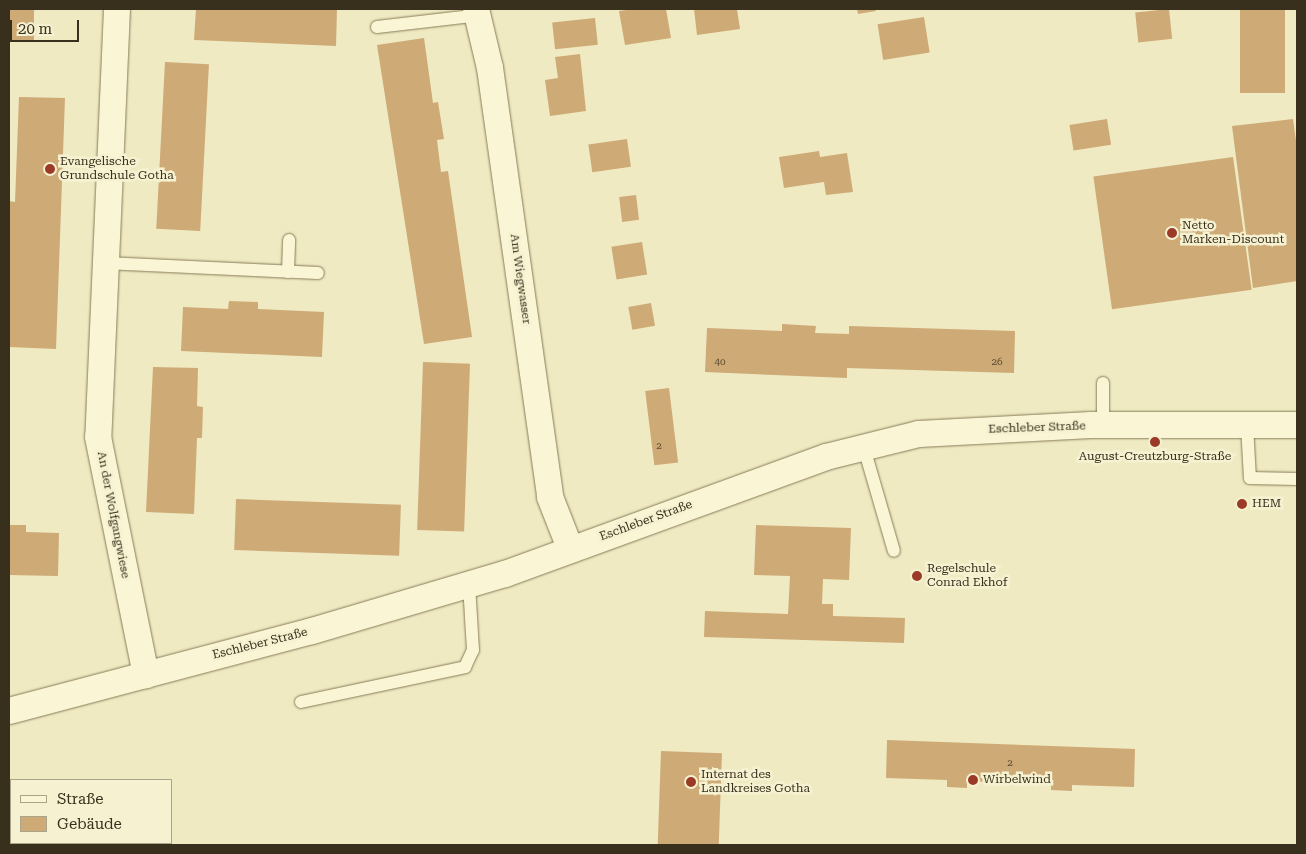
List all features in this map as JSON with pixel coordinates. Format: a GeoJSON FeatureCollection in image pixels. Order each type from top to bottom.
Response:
{"type":"FeatureCollection","features":[{"type":"Feature","properties":{"kind":"street","name":"An der Wolfgangwiese"},"geometry":{"type":"LineString","coordinates":[[117,9],[98,437],[146,675]]}},
{"type":"Feature","properties":{"kind":"street","name":"Am Wiegwasser"},"geometry":{"type":"LineString","coordinates":[[478,12],[550,497],[570,548]]}},
{"type":"Feature","properties":{"kind":"street","name":"Eschleber Straße"},"geometry":{"type":"LineString","coordinates":[[9,712],[469,585],[826,457],[919,434],[1103,426],[1297,425]]}},
{"type":"Feature","properties":{"kind":"lane"},"geometry":{"type":"LineString","coordinates":[[377,27],[478,12]]}},
{"type":"Feature","properties":{"kind":"lane"},"geometry":{"type":"LineString","coordinates":[[288,272],[289,240]]}},
{"type":"Feature","properties":{"kind":"lane"},"geometry":{"type":"LineString","coordinates":[[106,263],[318,273]]}},
{"type":"Feature","properties":{"kind":"lane"},"geometry":{"type":"LineString","coordinates":[[1103,383],[1103,426]]}},
{"type":"Feature","properties":{"kind":"lane"},"geometry":{"type":"LineString","coordinates":[[1247,425],[1250,478],[1297,479]]}},
{"type":"Feature","properties":{"kind":"lane"},"geometry":{"type":"LineString","coordinates":[[864,448],[894,551]]}},
{"type":"Feature","properties":{"kind":"lane"},"geometry":{"type":"LineString","coordinates":[[301,702],[465,667],[473,650],[469,585]]}},
{"type":"Feature","properties":{"kind":"green space"},"geometry":{"type":"Polygon","coordinates":[[[9,792],[10,844],[79,845],[9,845],[9,792]]]}},
{"type":"Feature","properties":{"kind":"building"},"geometry":{"type":"Polygon","coordinates":[[[9,9],[34,9],[34,42],[9,42],[9,9]]]}},
{"type":"Feature","properties":{"kind":"building"},"geometry":{"type":"Polygon","coordinates":[[[196,9],[337,9],[336,46],[194,40],[196,9]]]}},
{"type":"Feature","properties":{"kind":"building"},"geometry":{"type":"Polygon","coordinates":[[[666,9],[671,38],[625,45],[619,11],[666,9]]]}},
{"type":"Feature","properties":{"kind":"building"},"geometry":{"type":"Polygon","coordinates":[[[694,9],[737,9],[740,29],[697,35],[694,9]]]}},
{"type":"Feature","properties":{"kind":"building"},"geometry":{"type":"Polygon","coordinates":[[[857,9],[875,9],[876,11],[858,14],[857,9]]]}},
{"type":"Feature","properties":{"kind":"building"},"geometry":{"type":"Polygon","coordinates":[[[1169,9],[1172,39],[1138,42],[1135,13],[1169,9]]]}},
{"type":"Feature","properties":{"kind":"building"},"geometry":{"type":"Polygon","coordinates":[[[1240,9],[1285,9],[1285,93],[1240,93],[1240,9]]]}},
{"type":"Feature","properties":{"kind":"building"},"geometry":{"type":"Polygon","coordinates":[[[924,17],[930,53],[883,60],[878,24],[924,17]]]}},
{"type":"Feature","properties":{"kind":"building"},"geometry":{"type":"Polygon","coordinates":[[[595,18],[598,45],[555,49],[552,22],[595,18]]]}},
{"type":"Feature","properties":{"kind":"building"},"geometry":{"type":"Polygon","coordinates":[[[424,38],[433,103],[438,102],[444,139],[437,140],[441,172],[448,171],[472,337],[424,344],[377,45],[424,38]]]}},
{"type":"Feature","properties":{"kind":"building"},"geometry":{"type":"Polygon","coordinates":[[[580,54],[586,111],[550,116],[545,80],[558,78],[555,57],[580,54]]]}},
{"type":"Feature","properties":{"kind":"building"},"geometry":{"type":"Polygon","coordinates":[[[165,62],[209,64],[200,231],[156,229],[165,62]]]}},
{"type":"Feature","properties":{"kind":"building"},"geometry":{"type":"Polygon","coordinates":[[[19,97],[65,98],[56,349],[9,347],[9,201],[15,202],[19,97]]]}},
{"type":"Feature","properties":{"kind":"building"},"geometry":{"type":"Polygon","coordinates":[[[1107,119],[1111,145],[1074,151],[1069,125],[1107,119]]]}},
{"type":"Feature","properties":{"kind":"building"},"geometry":{"type":"Polygon","coordinates":[[[1293,119],[1297,148],[1297,281],[1253,288],[1232,126],[1293,119]]]}},
{"type":"Feature","properties":{"kind":"building"},"geometry":{"type":"Polygon","coordinates":[[[627,139],[631,167],[592,172],[588,144],[627,139]]]}},
{"type":"Feature","properties":{"kind":"building"},"geometry":{"type":"Polygon","coordinates":[[[819,151],[820,157],[847,153],[853,192],[826,195],[824,182],[784,188],[779,157],[819,151]]]}},
{"type":"Feature","properties":{"kind":"building","name":"Netto Marken-Discount"},"geometry":{"type":"Polygon","coordinates":[[[1233,157],[1252,290],[1112,309],[1093,177],[1233,157]]]}},
{"type":"Feature","properties":{"kind":"building"},"geometry":{"type":"Polygon","coordinates":[[[636,195],[639,220],[622,222],[619,197],[636,195]]]}},
{"type":"Feature","properties":{"kind":"building"},"geometry":{"type":"Polygon","coordinates":[[[642,242],[647,275],[617,279],[611,247],[642,242]]]}},
{"type":"Feature","properties":{"kind":"building"},"geometry":{"type":"Polygon","coordinates":[[[229,301],[258,302],[258,309],[324,312],[322,357],[181,351],[183,307],[228,309],[229,301]]]}},
{"type":"Feature","properties":{"kind":"building"},"geometry":{"type":"Polygon","coordinates":[[[651,303],[655,326],[632,330],[628,307],[651,303]]]}},
{"type":"Feature","properties":{"kind":"building"},"geometry":{"type":"Polygon","coordinates":[[[782,324],[816,326],[815,333],[849,334],[849,326],[1015,331],[1014,373],[847,368],[847,378],[705,372],[707,328],[782,331],[782,324]]]}},
{"type":"Feature","properties":{"kind":"building"},"geometry":{"type":"Polygon","coordinates":[[[423,362],[470,364],[464,532],[417,530],[423,362]]]}},
{"type":"Feature","properties":{"kind":"building"},"geometry":{"type":"Polygon","coordinates":[[[153,367],[198,368],[197,406],[203,407],[202,438],[197,438],[194,514],[146,512],[153,367]]]}},
{"type":"Feature","properties":{"kind":"building"},"geometry":{"type":"Polygon","coordinates":[[[669,388],[678,462],[654,465],[645,391],[669,388]]]}},
{"type":"Feature","properties":{"kind":"building"},"geometry":{"type":"Polygon","coordinates":[[[236,499],[401,505],[399,556],[234,550],[236,499]]]}},
{"type":"Feature","properties":{"kind":"building"},"geometry":{"type":"Polygon","coordinates":[[[9,525],[26,525],[26,532],[59,533],[58,576],[9,575],[9,525]]]}},
{"type":"Feature","properties":{"kind":"building"},"geometry":{"type":"Polygon","coordinates":[[[756,525],[851,528],[849,580],[823,579],[822,604],[833,604],[833,616],[905,618],[904,643],[704,637],[705,611],[788,614],[790,576],[754,575],[756,525]]]}},
{"type":"Feature","properties":{"kind":"building"},"geometry":{"type":"Polygon","coordinates":[[[887,740],[1135,749],[1134,787],[1072,785],[1072,791],[1051,790],[1051,784],[967,781],[967,788],[947,787],[947,780],[886,778],[887,740]]]}},
{"type":"Feature","properties":{"kind":"building","name":"Internat des Landkreises Gotha"},"geometry":{"type":"Polygon","coordinates":[[[661,751],[722,753],[719,845],[658,845],[661,751]]]}},
{"type":"Feature","properties":{"kind":"place","name":"Evangelische Grundschule Gotha"},"geometry":{"type":"Point","coordinates":[50,169]}},
{"type":"Feature","properties":{"kind":"place","name":"Netto Marken-Discount"},"geometry":{"type":"Point","coordinates":[1172,233]}},
{"type":"Feature","properties":{"kind":"place","name":"August-Creutzburg-Straße"},"geometry":{"type":"Point","coordinates":[1155,442]}},
{"type":"Feature","properties":{"kind":"place","name":"HEM"},"geometry":{"type":"Point","coordinates":[1242,504]}},
{"type":"Feature","properties":{"kind":"place","name":"Regelschule Conrad Ekhof"},"geometry":{"type":"Point","coordinates":[917,576]}},
{"type":"Feature","properties":{"kind":"place","name":"Wirbelwind"},"geometry":{"type":"Point","coordinates":[973,780]}},
{"type":"Feature","properties":{"kind":"place","name":"Internat des Landkreises Gotha"},"geometry":{"type":"Point","coordinates":[691,782]}}]}
